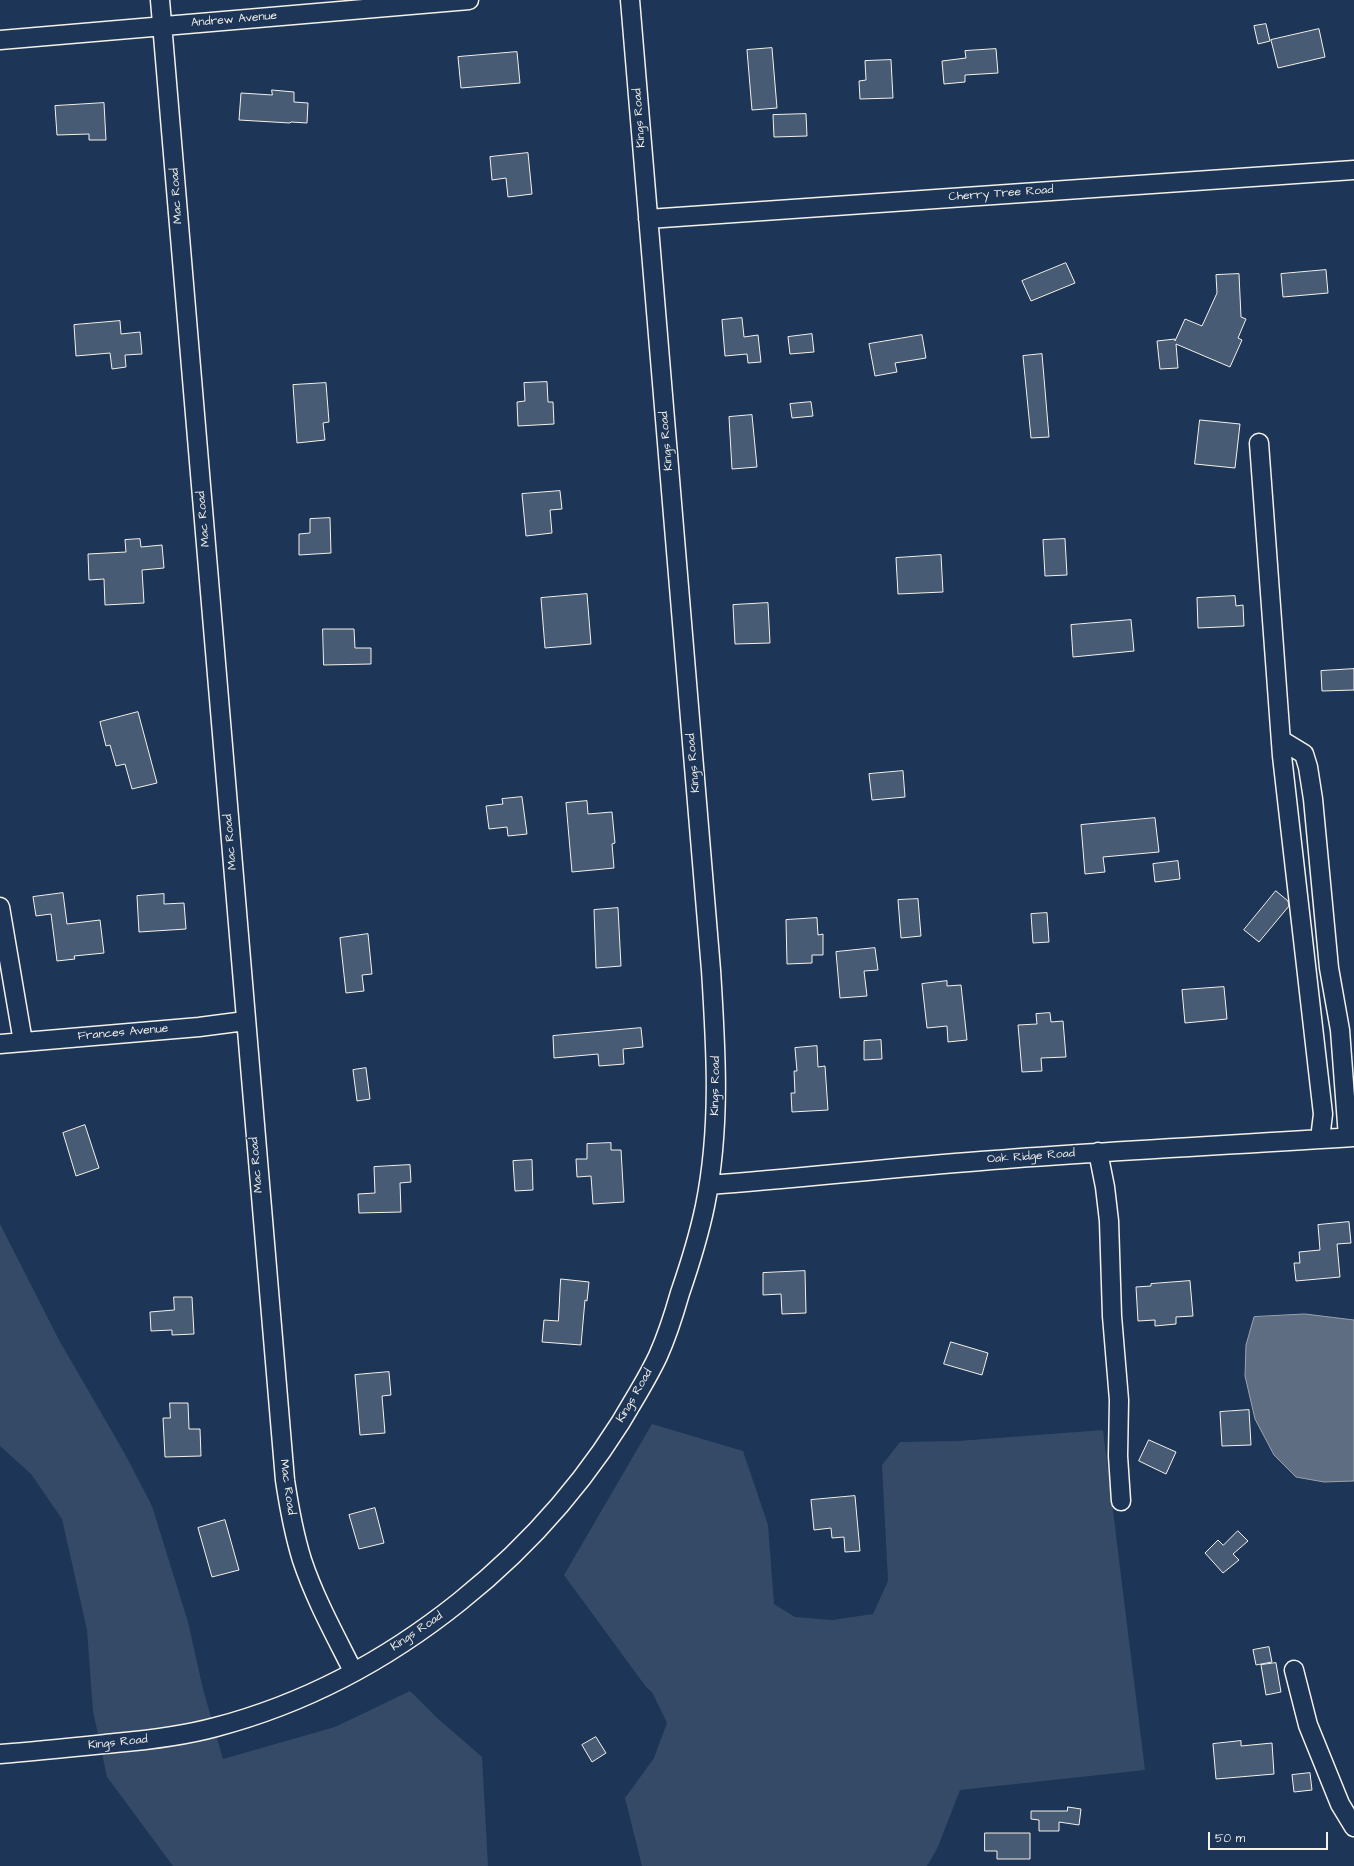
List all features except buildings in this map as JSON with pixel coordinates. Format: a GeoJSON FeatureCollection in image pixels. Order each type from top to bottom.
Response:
{"type":"FeatureCollection","features":[{"type":"Feature","properties":{"kind":"street","name":"Mac Road"},"geometry":{"type":"LineString","coordinates":[[160,0],[161,27],[174,156],[240,939],[245,1021],[284,1480],[302,1560],[320,1604],[353,1671]]}},
{"type":"Feature","properties":{"kind":"street","name":"Andrew Avenue"},"geometry":{"type":"LineString","coordinates":[[0,40],[469,0]]}},
{"type":"Feature","properties":{"kind":"street","name":"Kings Road"},"geometry":{"type":"LineString","coordinates":[[0,1754],[169,1738],[221,1726],[310,1694],[404,1642],[463,1600],[546,1522],[587,1472],[625,1416],[658,1356],[698,1238],[709,1185],[717,1112],[717,1062],[703,864],[630,0]]}},
{"type":"Feature","properties":{"kind":"street","name":"Cherry Tree Road"},"geometry":{"type":"LineString","coordinates":[[648,219],[1354,170]]}},
{"type":"Feature","properties":{"kind":"street"},"geometry":{"type":"LineString","coordinates":[[1259,443],[1281,740],[1310,1012],[1323,1114],[1320,1139]]}},
{"type":"Feature","properties":{"kind":"street"},"geometry":{"type":"LineString","coordinates":[[1281,740],[1304,754],[1308,767],[1313,799],[1329,968],[1340,1030],[1351,1137]]}},
{"type":"Feature","properties":{"kind":"street"},"geometry":{"type":"LineString","coordinates":[[0,907],[23,1042]]}},
{"type":"Feature","properties":{"kind":"street","name":"Frances Avenue"},"geometry":{"type":"LineString","coordinates":[[0,1044],[199,1027],[245,1021]]}},
{"type":"Feature","properties":{"kind":"street","name":"Oak Ridge Road"},"geometry":{"type":"LineString","coordinates":[[709,1185],[951,1163],[1098,1152],[1351,1137]]}},
{"type":"Feature","properties":{"kind":"street"},"geometry":{"type":"LineString","coordinates":[[1098,1152],[1105,1187],[1109,1221],[1112,1316],[1119,1400],[1118,1456],[1121,1500]]}},
{"type":"Feature","properties":{"kind":"street"},"geometry":{"type":"LineString","coordinates":[[1294,1670],[1308,1724],[1340,1804],[1354,1827]]}},
{"type":"Feature","properties":{"kind":"shaded area"},"geometry":{"type":"Polygon","coordinates":[[[0,1224],[59,1340],[125,1454],[152,1506],[188,1622],[203,1689],[223,1759],[335,1727],[410,1691],[435,1716],[482,1757],[488,1866],[173,1866],[107,1777],[93,1711],[87,1630],[62,1519],[31,1474],[0,1446],[0,1224]]]}},
{"type":"Feature","properties":{"kind":"shaded area"},"geometry":{"type":"Polygon","coordinates":[[[1305,1314],[1354,1320],[1354,1481],[1324,1482],[1296,1477],[1274,1455],[1255,1419],[1245,1376],[1246,1345],[1254,1317],[1305,1314]]]}},
{"type":"Feature","properties":{"kind":"shaded area"},"geometry":{"type":"Polygon","coordinates":[[[652,1424],[743,1451],[768,1525],[774,1604],[795,1617],[832,1620],[873,1614],[888,1581],[882,1465],[900,1442],[958,1441],[1103,1430],[1145,1770],[960,1790],[937,1849],[927,1866],[642,1866],[625,1798],[654,1758],[667,1723],[652,1692],[646,1687],[564,1575],[652,1424]]]}}]}
